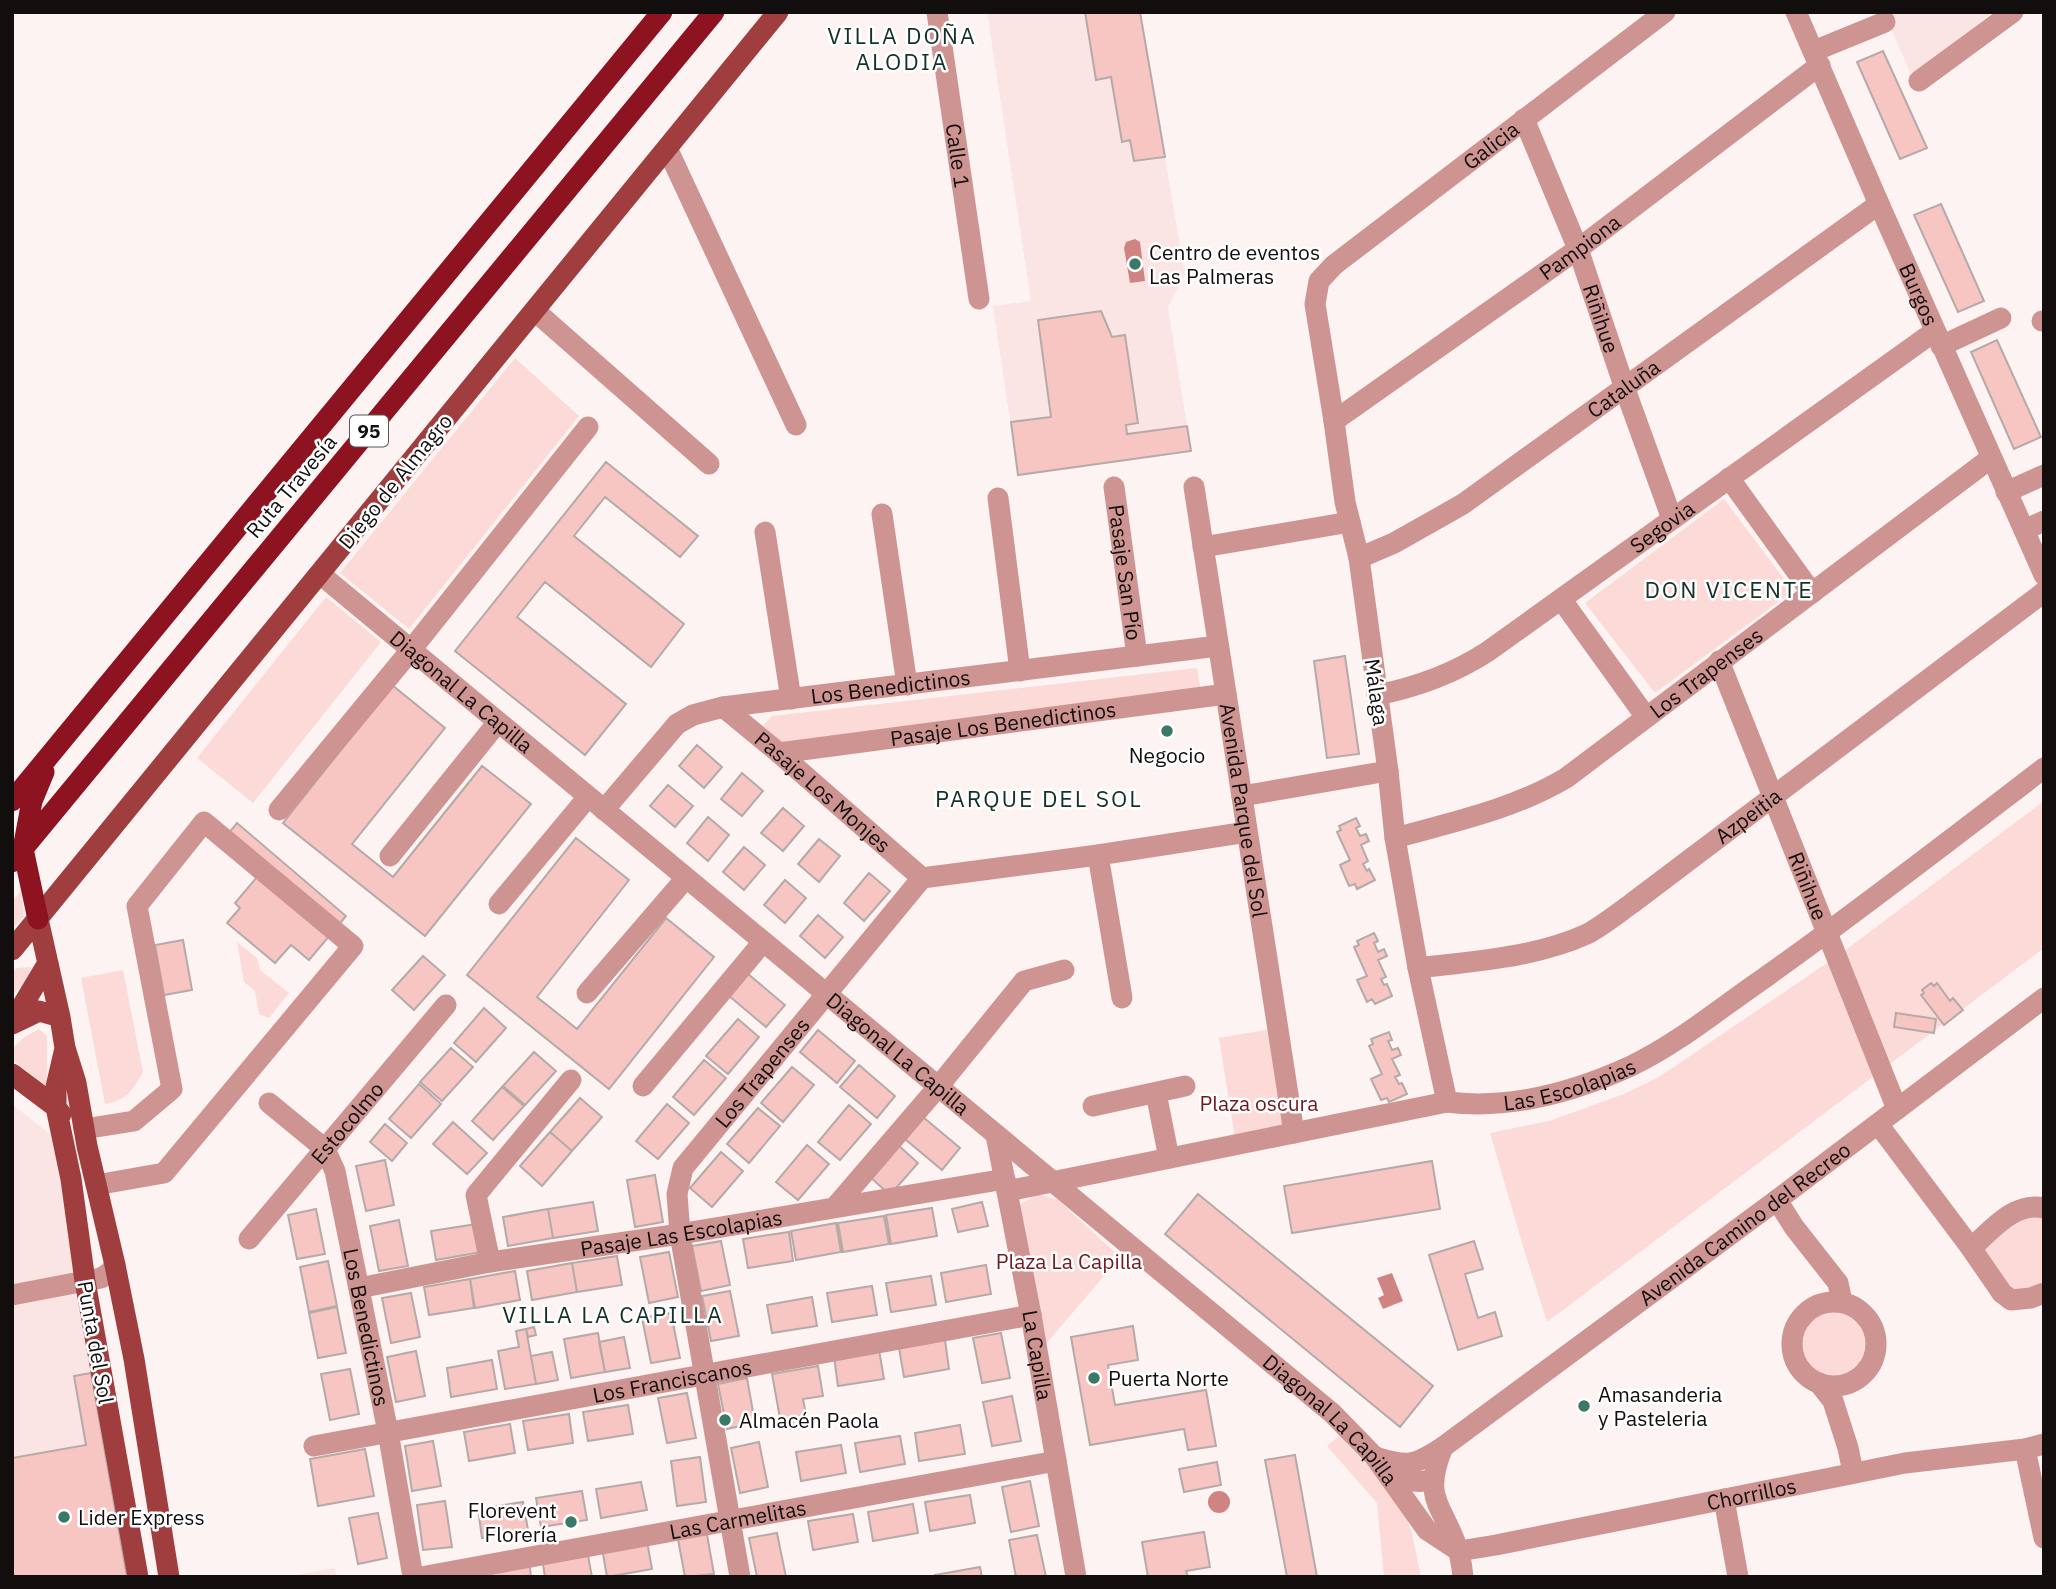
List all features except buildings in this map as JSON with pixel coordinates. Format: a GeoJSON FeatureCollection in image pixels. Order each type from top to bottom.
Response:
{"type":"FeatureCollection","features":[{"type":"Feature","properties":{"kind":"highway","name":"Ruta Travesía"},"geometry":{"type":"LineString","coordinates":[[12,801],[662,12]]}},
{"type":"Feature","properties":{"kind":"highway","name":"Ruta Travesía"},"geometry":{"type":"LineString","coordinates":[[18,856],[714,12]]}},
{"type":"Feature","properties":{"kind":"highway"},"geometry":{"type":"LineString","coordinates":[[38,919],[18,856],[32,801],[60,743]]}},
{"type":"Feature","properties":{"kind":"main road","name":"Diego de Almagro"},"geometry":{"type":"LineString","coordinates":[[12,951],[778,12]]}},
{"type":"Feature","properties":{"kind":"main road","name":"Punta del Sol"},"geometry":{"type":"LineString","coordinates":[[38,919],[116,1265],[169,1577]]}},
{"type":"Feature","properties":{"kind":"main road"},"geometry":{"type":"LineString","coordinates":[[12,951],[27,948],[47,957],[12,1023]]}},
{"type":"Feature","properties":{"kind":"main road"},"geometry":{"type":"LineString","coordinates":[[12,1023],[39,1010],[60,1017]]}},
{"type":"Feature","properties":{"kind":"main road","name":"Punta del Sol"},"geometry":{"type":"LineString","coordinates":[[65,1048],[55,1087],[56,1107],[71,1179],[98,1362],[138,1577]]}},
{"type":"Feature","properties":{"kind":"main road","name":"Punta del Sol"},"geometry":{"type":"LineString","coordinates":[[12,1074],[56,1107],[85,1137]]}},
{"type":"Feature","properties":{"kind":"main road"},"geometry":{"type":"LineString","coordinates":[[98,1362],[134,1359]]}},
{"type":"Feature","properties":{"kind":"street","name":"Calle 1"},"geometry":{"type":"LineString","coordinates":[[937,12],[979,299]]}},
{"type":"Feature","properties":{"kind":"street","name":"Galicia"},"geometry":{"type":"LineString","coordinates":[[1319,281],[1334,265],[1665,12]]}},
{"type":"Feature","properties":{"kind":"street","name":"Burgos"},"geometry":{"type":"LineString","coordinates":[[1796,12],[2044,575]]}},
{"type":"Feature","properties":{"kind":"street"},"geometry":{"type":"LineString","coordinates":[[1919,81],[2013,12]]}},
{"type":"Feature","properties":{"kind":"street","name":"Pampiona"},"geometry":{"type":"LineString","coordinates":[[1334,421],[1578,249],[1817,58],[1885,22]]}},
{"type":"Feature","properties":{"kind":"street","name":"Riñihue"},"geometry":{"type":"LineString","coordinates":[[1524,119],[1578,249],[1672,519]]}},
{"type":"Feature","properties":{"kind":"street"},"geometry":{"type":"LineString","coordinates":[[667,148],[796,425]]}},
{"type":"Feature","properties":{"kind":"street","name":"Cataluña"},"geometry":{"type":"LineString","coordinates":[[1359,558],[1394,543],[1463,504],[1879,204]]}},
{"type":"Feature","properties":{"kind":"street","name":"Málaga"},"geometry":{"type":"LineString","coordinates":[[1319,281],[1315,304],[1345,502],[1359,558],[1395,838],[1418,968],[1447,1102]]}},
{"type":"Feature","properties":{"kind":"street"},"geometry":{"type":"LineString","coordinates":[[535,311],[709,464]]}},
{"type":"Feature","properties":{"kind":"street","name":"Segovia"},"geometry":{"type":"LineString","coordinates":[[1377,695],[1427,683],[1468,664],[1729,478],[1938,338],[2001,318]]}},
{"type":"Feature","properties":{"kind":"street"},"geometry":{"type":"LineString","coordinates":[[279,810],[588,428]]}},
{"type":"Feature","properties":{"kind":"street","name":"Los Trapenses"},"geometry":{"type":"LineString","coordinates":[[1395,838],[1464,819],[1542,792],[1566,778],[1991,458]]}},
{"type":"Feature","properties":{"kind":"street"},"geometry":{"type":"LineString","coordinates":[[2006,492],[2044,475]]}},
{"type":"Feature","properties":{"kind":"street"},"geometry":{"type":"LineString","coordinates":[[1729,478],[1812,593]]}},
{"type":"Feature","properties":{"kind":"street","name":"Pasaje San Pío"},"geometry":{"type":"LineString","coordinates":[[1114,487],[1137,656]]}},
{"type":"Feature","properties":{"kind":"street","name":"Avenida Parque del Sol"},"geometry":{"type":"LineString","coordinates":[[1194,487],[1294,1133]]}},
{"type":"Feature","properties":{"kind":"street"},"geometry":{"type":"LineString","coordinates":[[998,498],[1020,671]]}},
{"type":"Feature","properties":{"kind":"street"},"geometry":{"type":"LineString","coordinates":[[882,514],[907,685]]}},
{"type":"Feature","properties":{"kind":"street"},"geometry":{"type":"LineString","coordinates":[[2024,530],[2044,521]]}},
{"type":"Feature","properties":{"kind":"street"},"geometry":{"type":"LineString","coordinates":[[1203,547],[1350,522]]}},
{"type":"Feature","properties":{"kind":"street"},"geometry":{"type":"LineString","coordinates":[[765,532],[790,699]]}},
{"type":"Feature","properties":{"kind":"street","name":"Diagonal La Capilla"},"geometry":{"type":"LineString","coordinates":[[320,574],[1332,1413],[1375,1457],[1427,1530],[1459,1550]]}},
{"type":"Feature","properties":{"kind":"street","name":"Azpeitia"},"geometry":{"type":"LineString","coordinates":[[1418,968],[1537,951],[1589,933],[1642,896],[2044,592]]}},
{"type":"Feature","properties":{"kind":"street"},"geometry":{"type":"LineString","coordinates":[[1561,599],[1646,717]]}},
{"type":"Feature","properties":{"kind":"street","name":"Los Benedictinos"},"geometry":{"type":"LineString","coordinates":[[499,904],[677,724],[693,715],[723,707],[1218,646]]}},
{"type":"Feature","properties":{"kind":"street","name":"Riñihue"},"geometry":{"type":"LineString","coordinates":[[1719,662],[1897,1109]]}},
{"type":"Feature","properties":{"kind":"street","name":"Pasaje Los Benedictinos"},"geometry":{"type":"LineString","coordinates":[[779,754],[1226,694]]}},
{"type":"Feature","properties":{"kind":"street","name":"Pasaje Los Monjes"},"geometry":{"type":"LineString","coordinates":[[723,707],[922,878]]}},
{"type":"Feature","properties":{"kind":"street"},"geometry":{"type":"LineString","coordinates":[[390,856],[498,722]]}},
{"type":"Feature","properties":{"kind":"street","name":"Las Escolapias"},"geometry":{"type":"LineString","coordinates":[[1006,1185],[1052,1181],[1447,1102],[1470,1105],[1540,1099],[1631,1066],[1675,1041],[1828,933],[2044,768]]}},
{"type":"Feature","properties":{"kind":"street"},"geometry":{"type":"LineString","coordinates":[[1242,796],[1388,771]]}},
{"type":"Feature","properties":{"kind":"street"},"geometry":{"type":"LineString","coordinates":[[85,1137],[134,1121],[172,1089],[137,906],[204,822],[353,946],[164,1173],[96,1185]]}},
{"type":"Feature","properties":{"kind":"street"},"geometry":{"type":"LineString","coordinates":[[922,878],[1247,832]]}},
{"type":"Feature","properties":{"kind":"street"},"geometry":{"type":"LineString","coordinates":[[1098,855],[1122,998]]}},
{"type":"Feature","properties":{"kind":"street"},"geometry":{"type":"LineString","coordinates":[[587,993],[686,878]]}},
{"type":"Feature","properties":{"kind":"street","name":"Los Trapenses"},"geometry":{"type":"LineString","coordinates":[[740,1577],[680,1234],[677,1194],[682,1168],[922,878]]}},
{"type":"Feature","properties":{"kind":"street"},"geometry":{"type":"LineString","coordinates":[[643,1086],[763,942]]}},
{"type":"Feature","properties":{"kind":"street"},"geometry":{"type":"LineString","coordinates":[[835,1207],[1024,981],[1064,970]]}},
{"type":"Feature","properties":{"kind":"street","name":"Avenida Camino del Recreo"},"geometry":{"type":"LineString","coordinates":[[1375,1457],[1403,1464],[1420,1462],[1443,1447],[2044,998]]}},
{"type":"Feature","properties":{"kind":"street","name":"Estocolmo"},"geometry":{"type":"LineString","coordinates":[[249,1239],[446,1005]]}},
{"type":"Feature","properties":{"kind":"street"},"geometry":{"type":"LineString","coordinates":[[490,1262],[476,1195],[571,1080]]}},
{"type":"Feature","properties":{"kind":"street"},"geometry":{"type":"LineString","coordinates":[[1093,1106],[1185,1086]]}},
{"type":"Feature","properties":{"kind":"street"},"geometry":{"type":"LineString","coordinates":[[1156,1093],[1169,1158]]}},
{"type":"Feature","properties":{"kind":"street","name":"Los Benedictinos"},"geometry":{"type":"LineString","coordinates":[[269,1103],[324,1149],[335,1171],[388,1432],[413,1577]]}},
{"type":"Feature","properties":{"kind":"street"},"geometry":{"type":"LineString","coordinates":[[1878,1124],[2002,1293],[2011,1300],[2031,1298],[2044,1293]]}},
{"type":"Feature","properties":{"kind":"street","name":"La Capilla"},"geometry":{"type":"LineString","coordinates":[[996,1135],[1031,1315],[1076,1577]]}},
{"type":"Feature","properties":{"kind":"street","name":"Pasaje Las Escolapias"},"geometry":{"type":"LineString","coordinates":[[359,1288],[490,1262],[680,1234],[835,1207],[1006,1185]]}},
{"type":"Feature","properties":{"kind":"street"},"geometry":{"type":"LineString","coordinates":[[1777,1200],[1794,1227],[1839,1283],[1842,1302]]}},
{"type":"Feature","properties":{"kind":"street"},"geometry":{"type":"LineString","coordinates":[[1971,1248],[2008,1214],[2029,1208],[2044,1208]]}},
{"type":"Feature","properties":{"kind":"street"},"geometry":{"type":"LineString","coordinates":[[12,1295],[101,1278],[116,1265]]}},
{"type":"Feature","properties":{"kind":"street"},"geometry":{"type":"LineString","coordinates":[[1842,1302],[1855,1307],[1866,1316],[1876,1341],[1874,1355],[1859,1378],[1833,1386],[1819,1383],[1807,1376],[1798,1366],[1792,1339],[1803,1314],[1815,1306],[1842,1302]]}},
{"type":"Feature","properties":{"kind":"street","name":"Los Franciscanos"},"geometry":{"type":"LineString","coordinates":[[314,1446],[1031,1315]]}},
{"type":"Feature","properties":{"kind":"street"},"geometry":{"type":"LineString","coordinates":[[1819,1383],[1833,1401],[1853,1472]]}},
{"type":"Feature","properties":{"kind":"street"},"geometry":{"type":"LineString","coordinates":[[1443,1447],[1436,1464],[1433,1496],[1459,1550],[1463,1577]]}},
{"type":"Feature","properties":{"kind":"street"},"geometry":{"type":"LineString","coordinates":[[2035,1447],[2044,1538]]}},
{"type":"Feature","properties":{"kind":"street","name":"Chorrillos"},"geometry":{"type":"LineString","coordinates":[[1459,1550],[1853,1472],[2035,1447]]}},
{"type":"Feature","properties":{"kind":"street"},"geometry":{"type":"LineString","coordinates":[[1375,1457],[1403,1478],[1419,1482],[1433,1479]]}},
{"type":"Feature","properties":{"kind":"street","name":"Las Carmelitas"},"geometry":{"type":"LineString","coordinates":[[421,1577],[1056,1461]]}},
{"type":"Feature","properties":{"kind":"street"},"geometry":{"type":"LineString","coordinates":[[1724,1499],[1738,1577]]}},
{"type":"Feature","properties":{"kind":"shaded area","name":"Centro de eventos Las Palmeras"},"geometry":{"type":"Polygon","coordinates":[[[987,12],[1140,12],[1185,274],[1168,307],[1191,451],[1018,475],[993,306],[1031,301],[987,12]]]}},
{"type":"Feature","properties":{"kind":"shaded area"},"geometry":{"type":"Polygon","coordinates":[[[1884,12],[1993,12],[1911,75],[1884,12]]]}},
{"type":"Feature","properties":{"kind":"shaded area","name":"Centro de eventos Las Palmeras"},"geometry":{"type":"Polygon","coordinates":[[[1135,239],[1140,242],[1145,281],[1130,283],[1124,248],[1126,242],[1135,239]]]}},
{"type":"Feature","properties":{"kind":"shaded area"},"geometry":{"type":"Polygon","coordinates":[[[12,1104],[55,1138],[91,1373],[127,1577],[12,1577],[12,1104]]]}},
{"type":"Feature","properties":{"kind":"shaded area"},"geometry":{"type":"Polygon","coordinates":[[[1392,1273],[1403,1301],[1383,1309],[1378,1298],[1384,1295],[1377,1278],[1392,1273]]]}},
{"type":"Feature","properties":{"kind":"shaded area"},"geometry":{"type":"Polygon","coordinates":[[[1215,1491],[1223,1491],[1230,1498],[1230,1506],[1223,1513],[1215,1513],[1208,1506],[1208,1498],[1215,1491]]]}},
{"type":"Feature","properties":{"kind":"shaded area"},"geometry":{"type":"Polygon","coordinates":[[[335,1568],[336,1577],[286,1577],[335,1568]]]}},
{"type":"Feature","properties":{"kind":"green space"},"geometry":{"type":"Polygon","coordinates":[[[515,358],[579,416],[409,629],[340,573],[515,358]]]}},
{"type":"Feature","properties":{"kind":"green space"},"geometry":{"type":"Polygon","coordinates":[[[1724,499],[1793,591],[1655,693],[1585,603],[1724,499]]]}},
{"type":"Feature","properties":{"kind":"green space"},"geometry":{"type":"Polygon","coordinates":[[[326,597],[381,642],[253,803],[197,758],[326,597]]]}},
{"type":"Feature","properties":{"kind":"green space"},"geometry":{"type":"Polygon","coordinates":[[[1197,668],[1201,692],[780,745],[760,729],[772,716],[1197,668]]]}},
{"type":"Feature","properties":{"kind":"green space"},"geometry":{"type":"Polygon","coordinates":[[[2044,801],[2044,948],[1547,1322],[1490,1133],[1549,1121],[1624,1094],[1659,1077],[1839,955],[2044,801]]]}},
{"type":"Feature","properties":{"kind":"green space"},"geometry":{"type":"Polygon","coordinates":[[[21,891],[24,916],[12,929],[12,902],[21,891]]]}},
{"type":"Feature","properties":{"kind":"green space"},"geometry":{"type":"Polygon","coordinates":[[[237,942],[257,958],[260,970],[289,993],[269,1018],[259,1014],[255,991],[244,982],[237,942]]]}},
{"type":"Feature","properties":{"kind":"green space"},"geometry":{"type":"Polygon","coordinates":[[[31,967],[26,981],[12,996],[12,972],[16,968],[31,967]]]}},
{"type":"Feature","properties":{"kind":"green space"},"geometry":{"type":"Polygon","coordinates":[[[123,970],[143,1072],[128,1094],[105,1104],[81,978],[123,970]]]}},
{"type":"Feature","properties":{"kind":"green space","name":"Plaza oscura"},"geometry":{"type":"Polygon","coordinates":[[[1277,1028],[1294,1133],[1236,1145],[1219,1038],[1277,1028]]]}},
{"type":"Feature","properties":{"kind":"green space"},"geometry":{"type":"Polygon","coordinates":[[[39,1029],[47,1036],[47,1087],[13,1060],[12,1049],[23,1038],[39,1029]]]}},
{"type":"Feature","properties":{"kind":"green space","name":"Plaza La Capilla"},"geometry":{"type":"Polygon","coordinates":[[[1038,1194],[1058,1200],[1120,1257],[1046,1344],[1019,1205],[1038,1194]]]}},
{"type":"Feature","properties":{"kind":"green space"},"geometry":{"type":"Polygon","coordinates":[[[2044,1216],[2044,1285],[2013,1292],[1981,1250],[2024,1217],[2044,1216]]]}},
{"type":"Feature","properties":{"kind":"green space"},"geometry":{"type":"Polygon","coordinates":[[[1840,1310],[1853,1316],[1862,1325],[1866,1331],[1866,1359],[1858,1370],[1847,1378],[1826,1380],[1808,1370],[1800,1359],[1798,1338],[1808,1320],[1819,1312],[1840,1310]]]}},
{"type":"Feature","properties":{"kind":"green space"},"geometry":{"type":"Polygon","coordinates":[[[1339,1436],[1372,1470],[1404,1511],[1412,1533],[1421,1577],[1384,1577],[1377,1503],[1327,1446],[1339,1436]]]}},
{"type":"Feature","properties":{"kind":"place","name":"Centro de eventos Las Palmeras"},"geometry":{"type":"Point","coordinates":[1135,264]}},
{"type":"Feature","properties":{"kind":"place","name":"Negocio"},"geometry":{"type":"Point","coordinates":[1167,731]}},
{"type":"Feature","properties":{"kind":"place","name":"Puerta Norte"},"geometry":{"type":"Point","coordinates":[1094,1378]}},
{"type":"Feature","properties":{"kind":"place","name":"Amasanderia y Pasteleria"},"geometry":{"type":"Point","coordinates":[1584,1406]}},
{"type":"Feature","properties":{"kind":"place","name":"Almacén Paola"},"geometry":{"type":"Point","coordinates":[725,1420]}},
{"type":"Feature","properties":{"kind":"place","name":"Lider Express"},"geometry":{"type":"Point","coordinates":[64,1517]}},
{"type":"Feature","properties":{"kind":"place","name":"Florevent Florería"},"geometry":{"type":"Point","coordinates":[571,1522]}},
{"type":"Feature","properties":{"kind":"district","name":"VILLA DOÑA ALODIA"},"geometry":{"type":"Point","coordinates":[902,48]}},
{"type":"Feature","properties":{"kind":"district","name":"DON VICENTE"},"geometry":{"type":"Point","coordinates":[1729,589]}},
{"type":"Feature","properties":{"kind":"district","name":"PARQUE DEL SOL"},"geometry":{"type":"Point","coordinates":[1039,798]}},
{"type":"Feature","properties":{"kind":"district","name":"VILLA LA CAPILLA"},"geometry":{"type":"Point","coordinates":[613,1314]}}]}
